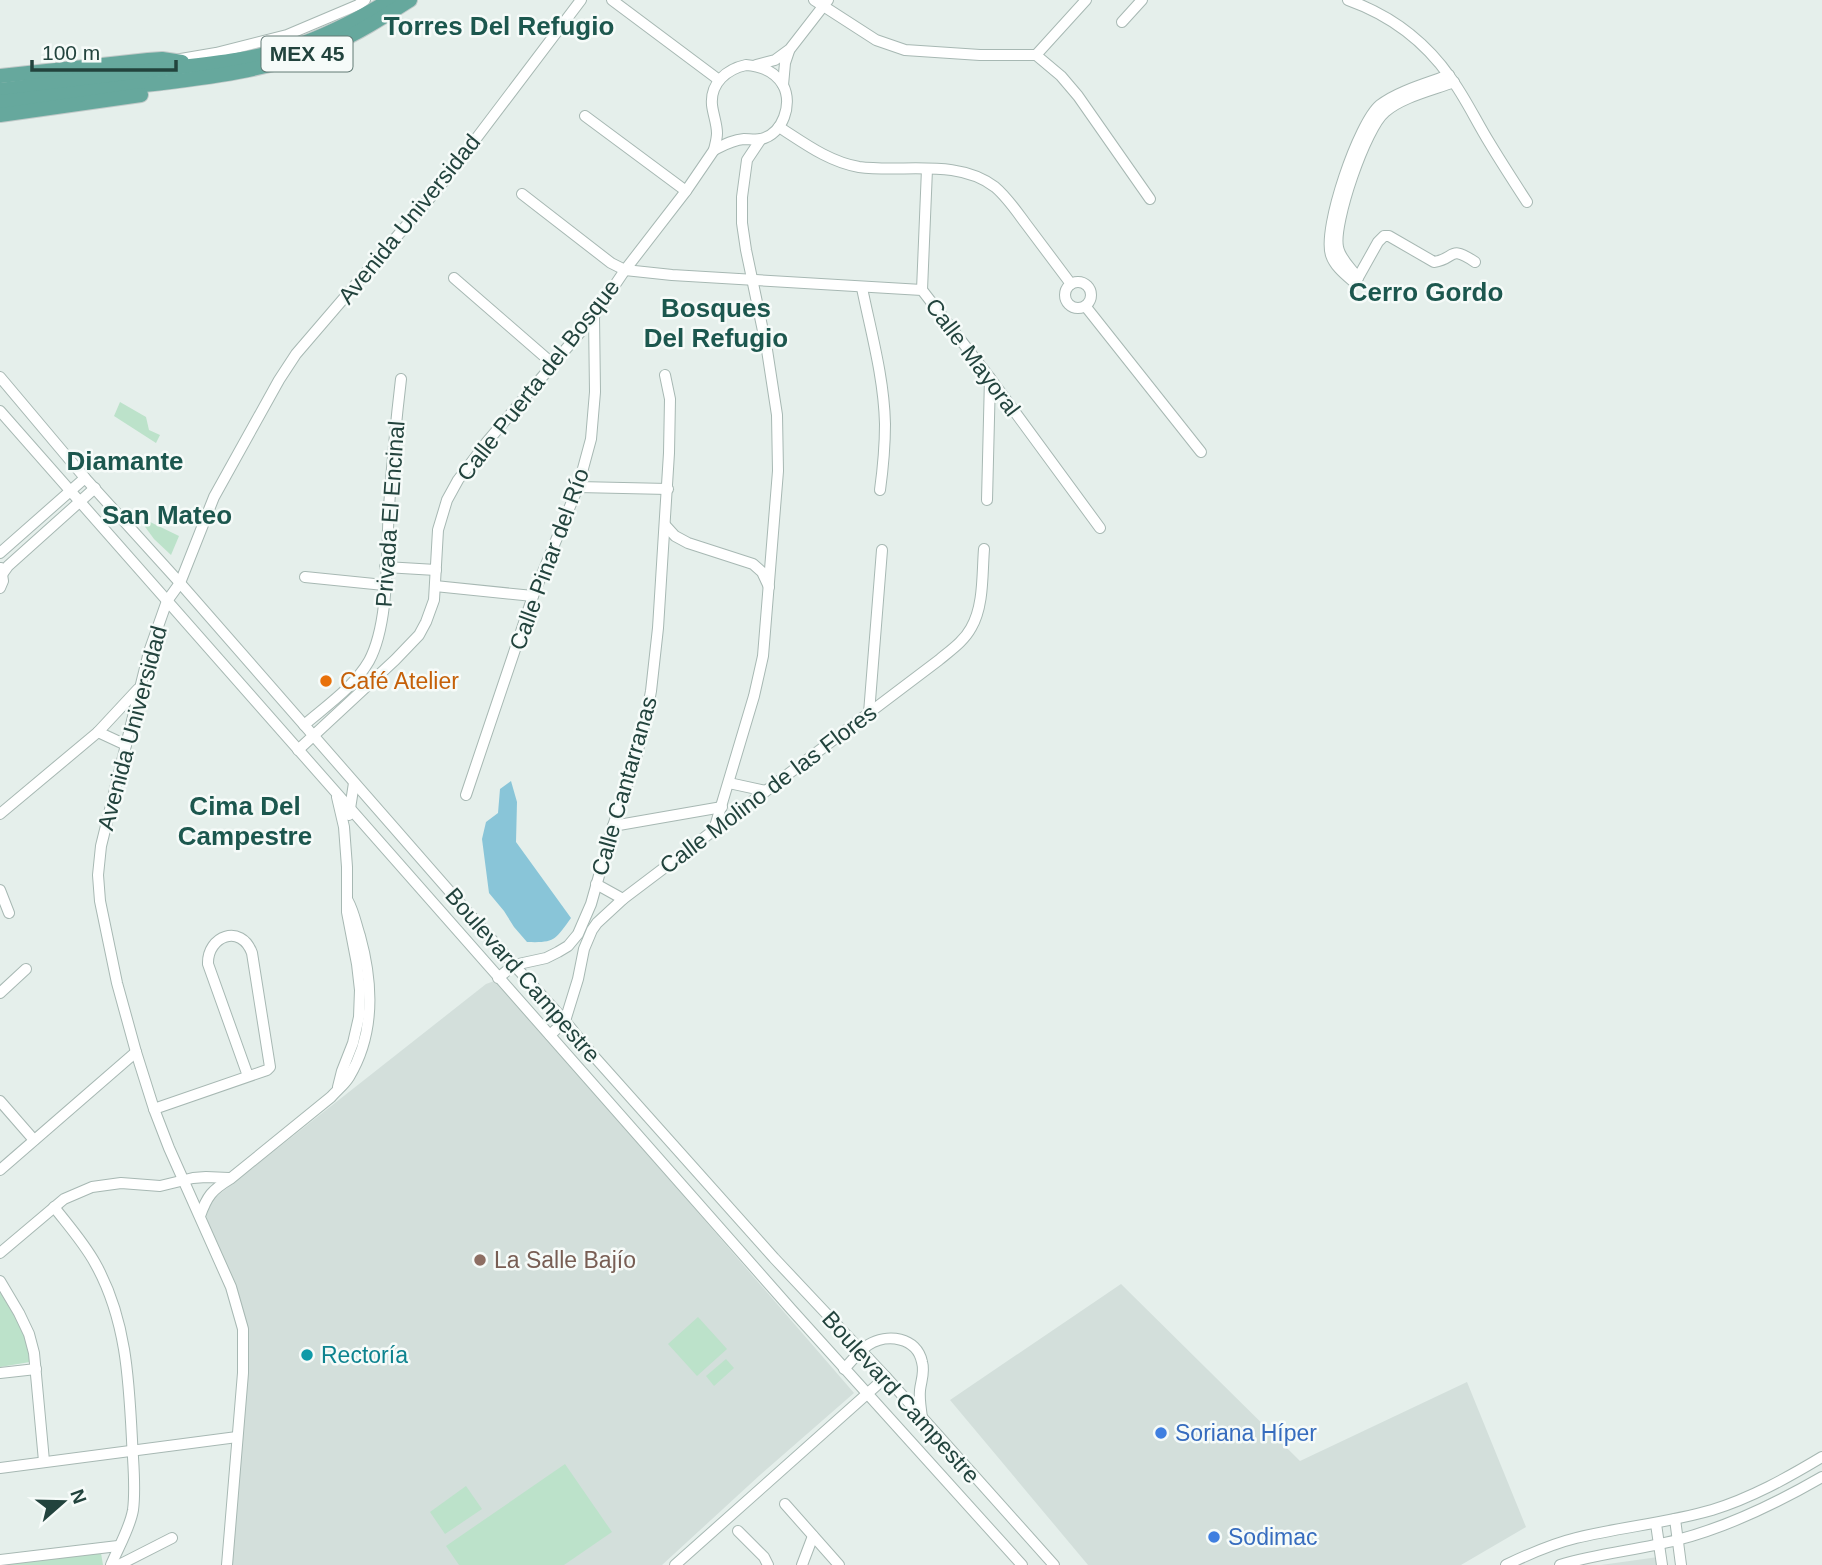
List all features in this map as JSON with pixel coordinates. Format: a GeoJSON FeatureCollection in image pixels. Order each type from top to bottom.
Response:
{"type":"FeatureCollection","features":[{"type":"Feature","properties":{"kind":"main road","name":"MEX 45"},"geometry":{"type":"LineString","coordinates":[[0,102],[195,72],[262,55],[295,46],[360,18],[390,0]]}},
{"type":"Feature","properties":{"kind":"main road","name":"MEX 45"},"geometry":{"type":"LineString","coordinates":[[0,90],[264,66],[331,45],[411,0]]}},
{"type":"Feature","properties":{"kind":"main road"},"geometry":{"type":"LineString","coordinates":[[0,76],[148,60],[175,60],[195,72],[181,86],[155,93],[0,115]]}},
{"type":"Feature","properties":{"kind":"street"},"geometry":{"type":"LineString","coordinates":[[175,60],[216,53],[287,35],[365,0]]}},
{"type":"Feature","properties":{"kind":"street","name":"Avenida Universidad"},"geometry":{"type":"LineString","coordinates":[[227,1565],[243,1373],[243,1329],[231,1287],[154,1109],[136,1052],[117,983],[100,901],[98,875],[101,846],[149,652],[167,601],[180,583],[214,497],[285,369],[440,185],[581,0]]}},
{"type":"Feature","properties":{"kind":"street"},"geometry":{"type":"LineString","coordinates":[[612,0],[719,80]]}},
{"type":"Feature","properties":{"kind":"street"},"geometry":{"type":"LineString","coordinates":[[1036,55],[1086,0]]}},
{"type":"Feature","properties":{"kind":"street"},"geometry":{"type":"LineString","coordinates":[[1348,0],[1391,19],[1437,59],[1452,78],[1527,202]]}},
{"type":"Feature","properties":{"kind":"street"},"geometry":{"type":"LineString","coordinates":[[714,150],[732,141],[761,139],[779,127],[787,106],[783,85],[785,63],[790,49],[821,2],[876,40],[905,50],[980,55],[1036,55],[1061,76],[1078,96],[1150,199]]}},
{"type":"Feature","properties":{"kind":"street"},"geometry":{"type":"LineString","coordinates":[[1122,22],[1137,2]]}},
{"type":"Feature","properties":{"kind":"street"},"geometry":{"type":"LineString","coordinates":[[714,150],[717,134],[712,102],[719,80],[726,72],[736,67],[775,60],[790,49]]}},
{"type":"Feature","properties":{"kind":"street"},"geometry":{"type":"LineString","coordinates":[[757,65],[772,72],[783,85]]}},
{"type":"Feature","properties":{"kind":"street"},"geometry":{"type":"LineString","coordinates":[[1452,78],[1398,103],[1377,120],[1345,199],[1337,232],[1335,264],[1357,281],[1378,242],[1386,235],[1434,262],[1458,253],[1475,262]]}},
{"type":"Feature","properties":{"kind":"street"},"geometry":{"type":"LineString","coordinates":[[585,116],[686,191]]}},
{"type":"Feature","properties":{"kind":"street"},"geometry":{"type":"LineString","coordinates":[[779,127],[816,152],[836,161],[858,167],[948,170],[970,175],[995,187],[1010,202],[1071,284]]}},
{"type":"Feature","properties":{"kind":"street"},"geometry":{"type":"LineString","coordinates":[[714,830],[754,696],[763,656],[778,471],[777,415],[742,223],[747,160],[761,139]]}},
{"type":"Feature","properties":{"kind":"street","name":"Calle Puerta del Bosque"},"geometry":{"type":"LineString","coordinates":[[298,750],[414,640],[426,622],[434,600],[439,530],[447,500],[458,480],[594,316],[714,150]]}},
{"type":"Feature","properties":{"kind":"street"},"geometry":{"type":"LineString","coordinates":[[922,290],[927,169]]}},
{"type":"Feature","properties":{"kind":"street"},"geometry":{"type":"LineString","coordinates":[[522,194],[611,263],[625,270]]}},
{"type":"Feature","properties":{"kind":"street","name":"Calle Mayoral"},"geometry":{"type":"LineString","coordinates":[[625,270],[922,290],[1100,527]]}},
{"type":"Feature","properties":{"kind":"street"},"geometry":{"type":"LineString","coordinates":[[454,278],[553,364]]}},
{"type":"Feature","properties":{"kind":"street"},"geometry":{"type":"LineString","coordinates":[[1083,283],[1090,288],[1092,296],[1086,307],[1074,308],[1067,303],[1065,295],[1071,284],[1083,283]]}},
{"type":"Feature","properties":{"kind":"street"},"geometry":{"type":"LineString","coordinates":[[862,288],[881,385],[885,421],[880,490]]}},
{"type":"Feature","properties":{"kind":"street"},"geometry":{"type":"LineString","coordinates":[[1086,307],[1201,452]]}},
{"type":"Feature","properties":{"kind":"street","name":"Calle Pinar del Río"},"geometry":{"type":"LineString","coordinates":[[466,795],[533,596],[578,487],[591,439],[595,392],[594,316]]}},
{"type":"Feature","properties":{"kind":"street","name":"Calle Cantarranas"},"geometry":{"type":"LineString","coordinates":[[498,978],[514,965],[546,958],[568,946],[578,934],[591,904],[636,758],[651,691],[658,628],[668,489],[670,399],[665,375]]}},
{"type":"Feature","properties":{"kind":"street","name":"Boulevard Campestre"},"geometry":{"type":"LineString","coordinates":[[0,377],[85,478],[591,1053],[1054,1565]]}},
{"type":"Feature","properties":{"kind":"street"},"geometry":{"type":"LineString","coordinates":[[986,500],[990,378]]}},
{"type":"Feature","properties":{"kind":"street","name":"Privada El Encinal"},"geometry":{"type":"LineString","coordinates":[[375,648],[383,612],[401,379]]}},
{"type":"Feature","properties":{"kind":"street","name":"Boulevard Campestre"},"geometry":{"type":"LineString","coordinates":[[0,411],[844,1369],[1022,1565]]}},
{"type":"Feature","properties":{"kind":"street"},"geometry":{"type":"LineString","coordinates":[[0,553],[85,478]]}},
{"type":"Feature","properties":{"kind":"street"},"geometry":{"type":"LineString","coordinates":[[578,487],[668,489]]}},
{"type":"Feature","properties":{"kind":"street"},"geometry":{"type":"LineString","coordinates":[[0,588],[3,580],[1,570],[95,488]]}},
{"type":"Feature","properties":{"kind":"street"},"geometry":{"type":"LineString","coordinates":[[665,525],[675,536],[688,543],[753,564],[762,572],[769,588]]}},
{"type":"Feature","properties":{"kind":"street"},"geometry":{"type":"LineString","coordinates":[[663,558],[669,551],[688,543]]}},
{"type":"Feature","properties":{"kind":"street","name":"Calle Molino de las Flores"},"geometry":{"type":"LineString","coordinates":[[565,1021],[588,938],[597,923],[623,899],[939,660],[967,635],[980,599],[984,549]]}},
{"type":"Feature","properties":{"kind":"street"},"geometry":{"type":"LineString","coordinates":[[869,713],[881,551]]}},
{"type":"Feature","properties":{"kind":"street"},"geometry":{"type":"LineString","coordinates":[[385,567],[436,570]]}},
{"type":"Feature","properties":{"kind":"street"},"geometry":{"type":"LineString","coordinates":[[304,577],[384,585]]}},
{"type":"Feature","properties":{"kind":"street"},"geometry":{"type":"LineString","coordinates":[[435,586],[533,596]]}},
{"type":"Feature","properties":{"kind":"street"},"geometry":{"type":"LineString","coordinates":[[304,725],[358,676],[375,648],[395,660]]}},
{"type":"Feature","properties":{"kind":"street"},"geometry":{"type":"LineString","coordinates":[[0,814],[98,732],[140,687]]}},
{"type":"Feature","properties":{"kind":"street"},"geometry":{"type":"LineString","coordinates":[[98,732],[127,745]]}},
{"type":"Feature","properties":{"kind":"street"},"geometry":{"type":"LineString","coordinates":[[344,827],[350,811],[354,783]]}},
{"type":"Feature","properties":{"kind":"street"},"geometry":{"type":"LineString","coordinates":[[729,783],[766,791]]}},
{"type":"Feature","properties":{"kind":"street"},"geometry":{"type":"LineString","coordinates":[[200,1216],[214,1189],[322,1105],[345,1083],[363,1045],[369,1015],[367,962],[348,901],[344,827],[336,795]]}},
{"type":"Feature","properties":{"kind":"street"},"geometry":{"type":"LineString","coordinates":[[613,826],[722,807]]}},
{"type":"Feature","properties":{"kind":"street"},"geometry":{"type":"LineString","coordinates":[[596,884],[623,899]]}},
{"type":"Feature","properties":{"kind":"street"},"geometry":{"type":"LineString","coordinates":[[0,890],[9,913]]}},
{"type":"Feature","properties":{"kind":"street"},"geometry":{"type":"LineString","coordinates":[[154,1109],[267,1070],[271,1064],[252,953],[246,940],[233,936],[218,941],[207,955],[248,1076]]}},
{"type":"Feature","properties":{"kind":"street"},"geometry":{"type":"LineString","coordinates":[[0,993],[26,969]]}},
{"type":"Feature","properties":{"kind":"street"},"geometry":{"type":"LineString","coordinates":[[550,1035],[565,1021]]}},
{"type":"Feature","properties":{"kind":"street"},"geometry":{"type":"LineString","coordinates":[[0,1170],[136,1052]]}},
{"type":"Feature","properties":{"kind":"street"},"geometry":{"type":"LineString","coordinates":[[0,1101],[34,1140]]}},
{"type":"Feature","properties":{"kind":"street"},"geometry":{"type":"LineString","coordinates":[[0,1252],[75,1193],[106,1184],[160,1186],[206,1177],[230,1179]]}},
{"type":"Feature","properties":{"kind":"street"},"geometry":{"type":"LineString","coordinates":[[54,1207],[96,1264],[118,1318],[124,1349],[134,1492],[129,1525],[111,1565]]}},
{"type":"Feature","properties":{"kind":"street"},"geometry":{"type":"LineString","coordinates":[[0,1281],[29,1334],[36,1370],[44,1461]]}},
{"type":"Feature","properties":{"kind":"street"},"geometry":{"type":"LineString","coordinates":[[844,1369],[870,1344],[892,1338],[907,1342],[916,1349],[923,1365],[920,1390],[922,1418]]}},
{"type":"Feature","properties":{"kind":"street"},"geometry":{"type":"LineString","coordinates":[[0,1374],[36,1370]]}},
{"type":"Feature","properties":{"kind":"street"},"geometry":{"type":"LineString","coordinates":[[675,1565],[886,1377]]}},
{"type":"Feature","properties":{"kind":"street"},"geometry":{"type":"LineString","coordinates":[[0,1468],[237,1437]]}},
{"type":"Feature","properties":{"kind":"street"},"geometry":{"type":"LineString","coordinates":[[1506,1565],[1541,1549],[1576,1538],[1656,1524],[1712,1510],[1789,1476],[1822,1457]]}},
{"type":"Feature","properties":{"kind":"street"},"geometry":{"type":"LineString","coordinates":[[1560,1565],[1606,1553],[1678,1540],[1718,1528],[1748,1516],[1822,1477]]}},
{"type":"Feature","properties":{"kind":"street"},"geometry":{"type":"LineString","coordinates":[[785,1504],[839,1565]]}},
{"type":"Feature","properties":{"kind":"street"},"geometry":{"type":"LineString","coordinates":[[1675,1519],[1681,1565]]}},
{"type":"Feature","properties":{"kind":"street"},"geometry":{"type":"LineString","coordinates":[[1656,1524],[1662,1565]]}},
{"type":"Feature","properties":{"kind":"street"},"geometry":{"type":"LineString","coordinates":[[738,1531],[768,1565]]}},
{"type":"Feature","properties":{"kind":"street"},"geometry":{"type":"LineString","coordinates":[[802,1565],[813,1536]]}},
{"type":"Feature","properties":{"kind":"street"},"geometry":{"type":"LineString","coordinates":[[118,1565],[172,1538]]}},
{"type":"Feature","properties":{"kind":"street"},"geometry":{"type":"LineString","coordinates":[[0,1560],[118,1546]]}},
{"type":"Feature","properties":{"kind":"shaded area","name":"La Salle Bajío"},"geometry":{"type":"Polygon","coordinates":[[[497,980],[854,1393],[662,1565],[230,1565],[248,1361],[239,1313],[203,1207],[486,984],[497,980]]]}},
{"type":"Feature","properties":{"kind":"shaded area"},"geometry":{"type":"Polygon","coordinates":[[[1121,1284],[1300,1461],[1467,1382],[1526,1527],[1461,1565],[1088,1565],[950,1400],[1121,1284]]]}},
{"type":"Feature","properties":{"kind":"shaded area"},"geometry":{"type":"Polygon","coordinates":[[[1658,1557],[1659,1565],[1601,1565],[1658,1557]]]}},
{"type":"Feature","properties":{"kind":"green space"},"geometry":{"type":"Polygon","coordinates":[[[120,402],[146,417],[149,430],[160,435],[156,443],[114,416],[120,402]]]}},
{"type":"Feature","properties":{"kind":"green space"},"geometry":{"type":"Polygon","coordinates":[[[146,520],[179,536],[171,555],[143,524],[146,520]]]}},
{"type":"Feature","properties":{"kind":"green space"},"geometry":{"type":"Polygon","coordinates":[[[0,1292],[24,1332],[30,1362],[0,1367],[0,1292]]]}},
{"type":"Feature","properties":{"kind":"green space"},"geometry":{"type":"Polygon","coordinates":[[[698,1317],[727,1349],[697,1376],[668,1344],[698,1317]]]}},
{"type":"Feature","properties":{"kind":"green space"},"geometry":{"type":"Polygon","coordinates":[[[726,1359],[734,1368],[714,1386],[706,1376],[726,1359]]]}},
{"type":"Feature","properties":{"kind":"green space"},"geometry":{"type":"Polygon","coordinates":[[[565,1464],[612,1532],[564,1565],[459,1565],[446,1546],[565,1464]]]}},
{"type":"Feature","properties":{"kind":"green space"},"geometry":{"type":"Polygon","coordinates":[[[466,1486],[482,1509],[445,1534],[430,1512],[466,1486]]]}},
{"type":"Feature","properties":{"kind":"green space"},"geometry":{"type":"Polygon","coordinates":[[[101,1553],[103,1565],[0,1565],[101,1553]]]}},
{"type":"Feature","properties":{"kind":"water"},"geometry":{"type":"Polygon","coordinates":[[[511,781],[517,802],[516,842],[571,918],[557,936],[549,941],[527,942],[489,893],[482,839],[486,822],[498,813],[500,789],[511,781]]]}},
{"type":"Feature","properties":{"kind":"place","name":"Café Atelier"},"geometry":{"type":"Point","coordinates":[326,681]}},
{"type":"Feature","properties":{"kind":"place","name":"La Salle Bajío"},"geometry":{"type":"Point","coordinates":[480,1260]}},
{"type":"Feature","properties":{"kind":"place","name":"Rectoría"},"geometry":{"type":"Point","coordinates":[307,1355]}},
{"type":"Feature","properties":{"kind":"place","name":"Soriana Híper"},"geometry":{"type":"Point","coordinates":[1161,1433]}},
{"type":"Feature","properties":{"kind":"place","name":"Sodimac"},"geometry":{"type":"Point","coordinates":[1214,1537]}},
{"type":"Feature","properties":{"kind":"district","name":"Torres Del Refugio"},"geometry":{"type":"Point","coordinates":[499,26]}},
{"type":"Feature","properties":{"kind":"district","name":"Cerro Gordo"},"geometry":{"type":"Point","coordinates":[1426,292]}},
{"type":"Feature","properties":{"kind":"district","name":"Bosques Del Refugio"},"geometry":{"type":"Point","coordinates":[716,323]}},
{"type":"Feature","properties":{"kind":"district","name":"Diamante"},"geometry":{"type":"Point","coordinates":[125,461]}},
{"type":"Feature","properties":{"kind":"district","name":"San Mateo"},"geometry":{"type":"Point","coordinates":[167,515]}},
{"type":"Feature","properties":{"kind":"district","name":"Cima Del Campestre"},"geometry":{"type":"Point","coordinates":[245,821]}}]}
